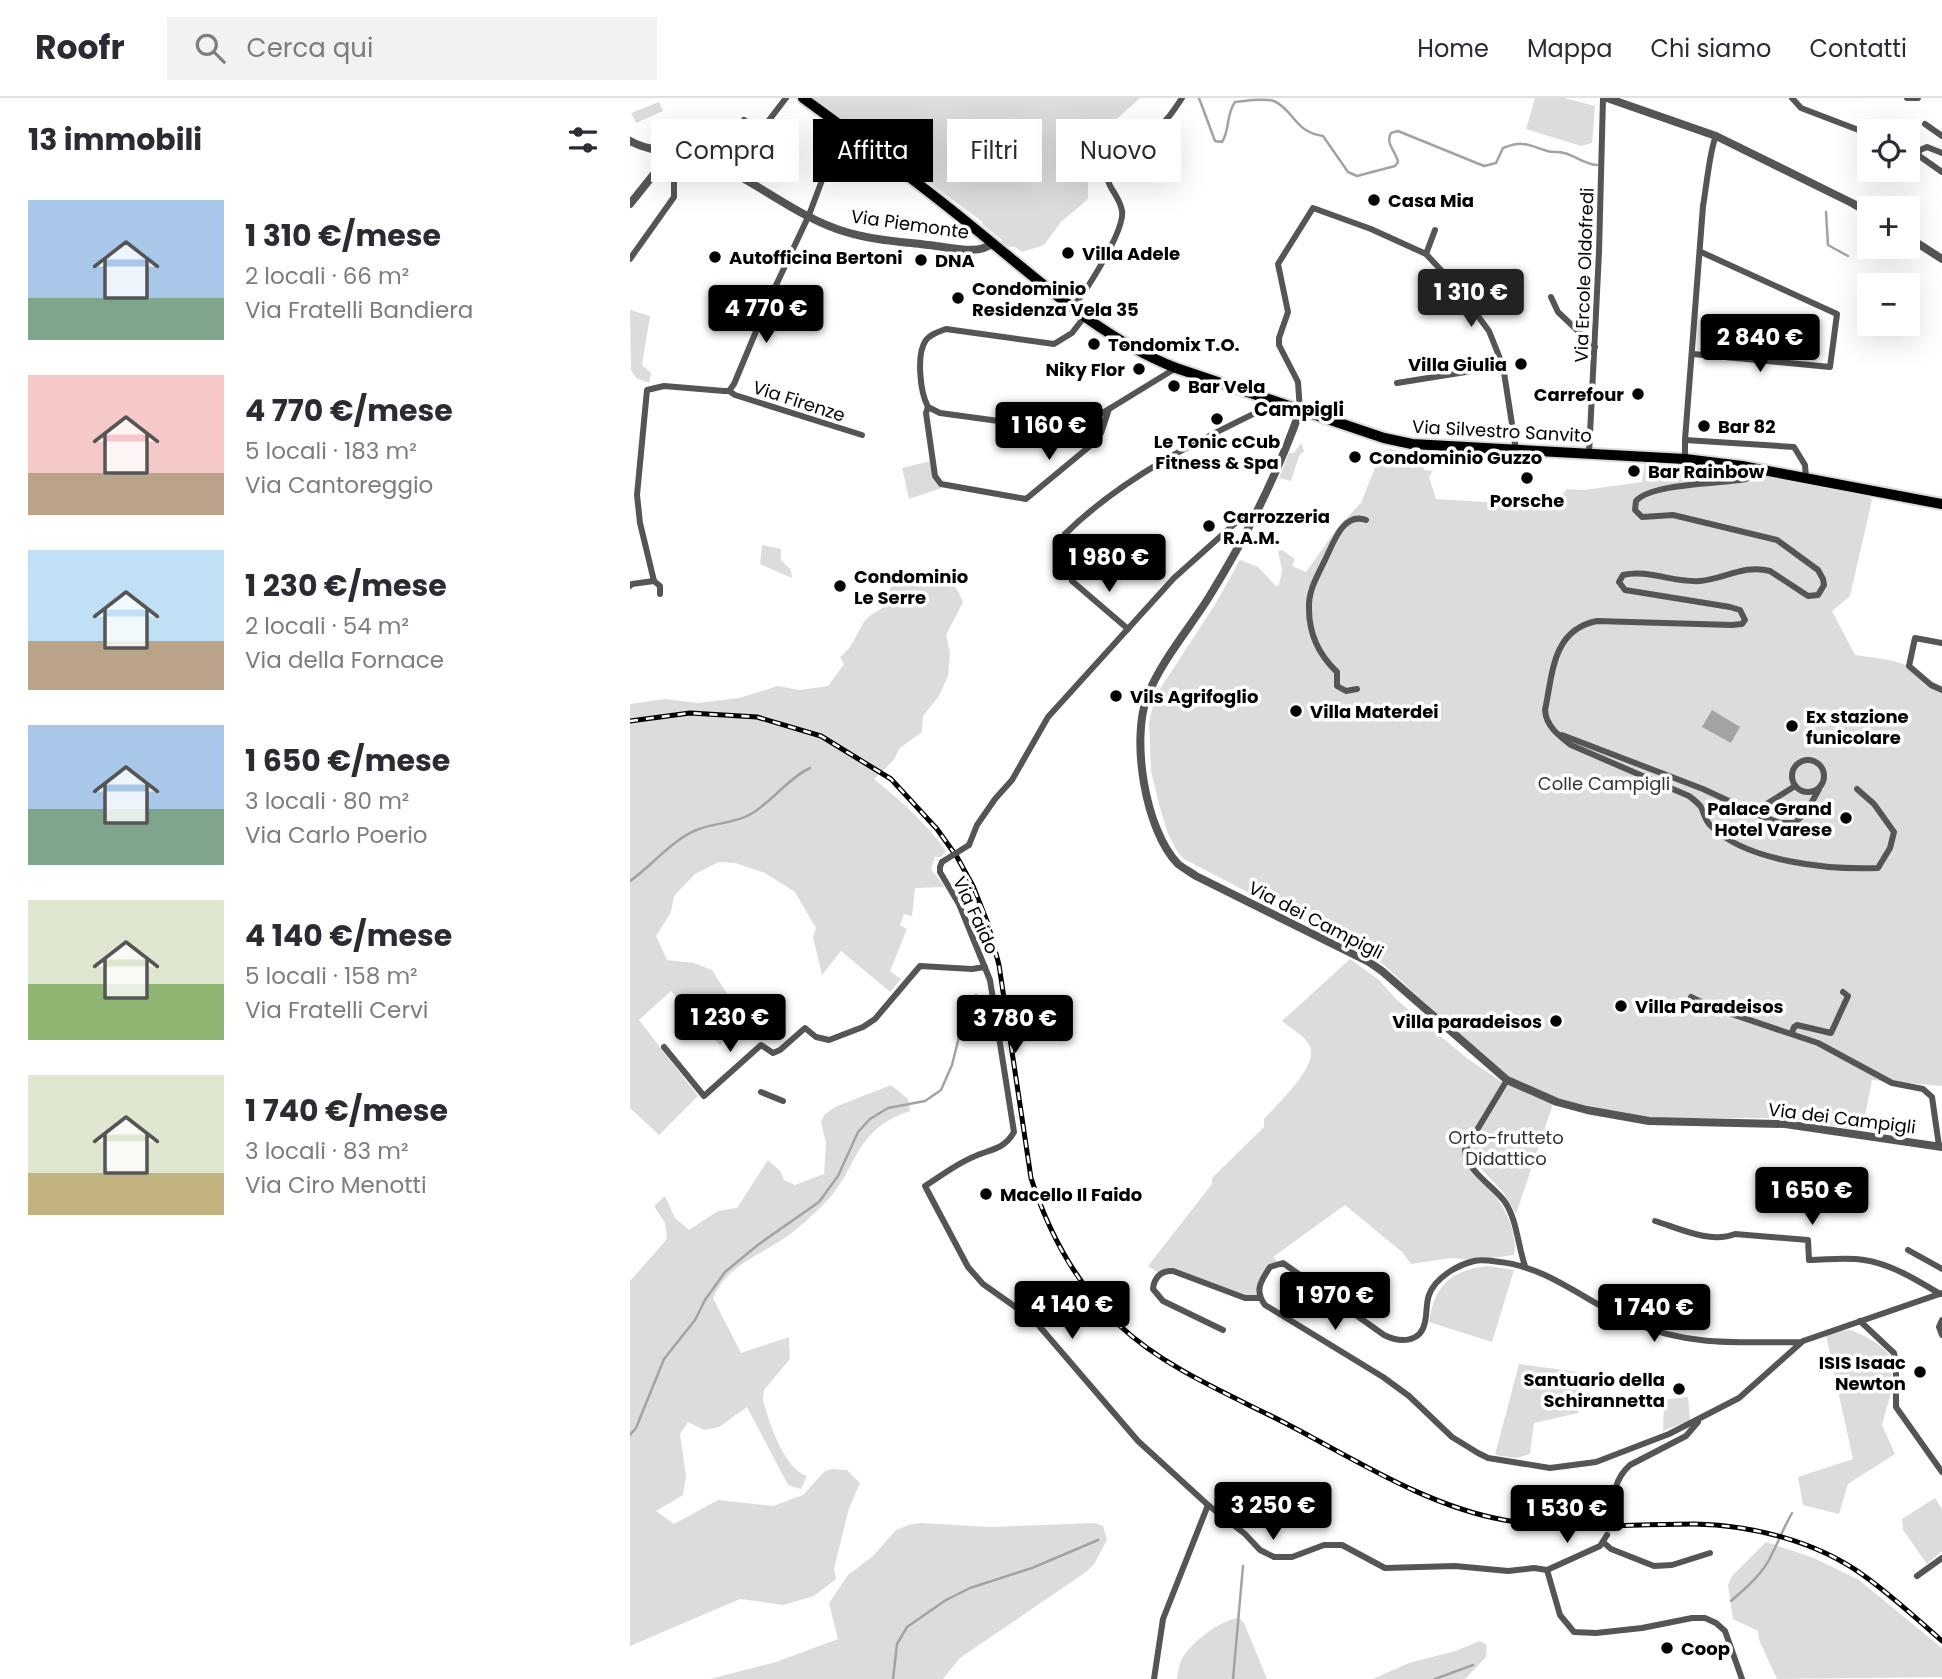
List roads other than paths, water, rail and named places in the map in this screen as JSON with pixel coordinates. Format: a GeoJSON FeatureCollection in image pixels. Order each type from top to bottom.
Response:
{"type":"FeatureCollection","features":[{"type":"Feature","properties":{"kind":"main road","name":"Via Silvestro Sanvito"},"geometry":{"type":"LineString","coordinates":[[803,98],[831,119]]}},
{"type":"Feature","properties":{"kind":"main road","name":"Via Silvestro Sanvito"},"geometry":{"type":"LineString","coordinates":[[914,182],[1085,316],[1148,358],[1300,411],[1412,444],[1685,459],[1753,468],[1942,504]]}},
{"type":"Feature","properties":{"kind":"street"},"geometry":{"type":"LineString","coordinates":[[771,119],[786,98]]}},
{"type":"Feature","properties":{"kind":"street"},"geometry":{"type":"LineString","coordinates":[[1073,306],[1089,287],[1122,220],[1121,207],[1107,183],[1107,171],[1112,160],[1125,147],[1161,125],[1182,98]]}},
{"type":"Feature","properties":{"kind":"street"},"geometry":{"type":"LineString","coordinates":[[1605,98],[1716,136],[1857,206]]}},
{"type":"Feature","properties":{"kind":"street","name":"Via Ercole Oldofredi"},"geometry":{"type":"LineString","coordinates":[[1589,454],[1605,98]]}},
{"type":"Feature","properties":{"kind":"street"},"geometry":{"type":"LineString","coordinates":[[1792,98],[1801,108],[1857,129]]}},
{"type":"Feature","properties":{"kind":"street"},"geometry":{"type":"LineString","coordinates":[[1907,98],[1918,98]]}},
{"type":"Feature","properties":{"kind":"street"},"geometry":{"type":"LineString","coordinates":[[1925,124],[1942,136]]}},
{"type":"Feature","properties":{"kind":"street"},"geometry":{"type":"LineString","coordinates":[[1685,459],[1703,206],[1712,144],[1716,136]]}},
{"type":"Feature","properties":{"kind":"street","name":"Via Piemonte"},"geometry":{"type":"LineString","coordinates":[[630,141],[651,148]]}},
{"type":"Feature","properties":{"kind":"street"},"geometry":{"type":"LineString","coordinates":[[1920,150],[1927,147],[1942,153]]}},
{"type":"Feature","properties":{"kind":"street"},"geometry":{"type":"LineString","coordinates":[[1920,156],[1942,172]]}},
{"type":"Feature","properties":{"kind":"street"},"geometry":{"type":"LineString","coordinates":[[630,204],[651,177]]}},
{"type":"Feature","properties":{"kind":"street"},"geometry":{"type":"LineString","coordinates":[[630,260],[674,197],[674,182]]}},
{"type":"Feature","properties":{"kind":"street","name":"Via Piemonte"},"geometry":{"type":"LineString","coordinates":[[749,182],[845,232],[977,250],[987,248],[993,243]]}},
{"type":"Feature","properties":{"kind":"street"},"geometry":{"type":"LineString","coordinates":[[729,391],[740,373],[821,182]]}},
{"type":"Feature","properties":{"kind":"street"},"geometry":{"type":"LineString","coordinates":[[1300,411],[1298,383],[1279,345],[1288,312],[1278,264],[1313,208],[1371,229],[1426,254],[1454,284],[1489,331],[1503,366],[1516,450]]}},
{"type":"Feature","properties":{"kind":"street"},"geometry":{"type":"LineString","coordinates":[[1426,254],[1435,230]]}},
{"type":"Feature","properties":{"kind":"street"},"geometry":{"type":"LineString","coordinates":[[1920,245],[1942,259]]}},
{"type":"Feature","properties":{"kind":"street"},"geometry":{"type":"LineString","coordinates":[[1693,354],[1830,368],[1837,314],[1701,253]]}},
{"type":"Feature","properties":{"kind":"street"},"geometry":{"type":"LineString","coordinates":[[1551,296],[1558,312],[1595,347]]}},
{"type":"Feature","properties":{"kind":"street"},"geometry":{"type":"LineString","coordinates":[[1085,316],[1072,333],[1054,344],[946,329],[934,333],[923,344],[921,352],[921,391],[928,407],[940,413],[1065,430],[1081,426],[1176,368]]}},
{"type":"Feature","properties":{"kind":"street"},"geometry":{"type":"LineString","coordinates":[[1397,383],[1503,366]]}},
{"type":"Feature","properties":{"kind":"street","name":"Via Firenze"},"geometry":{"type":"LineString","coordinates":[[654,581],[640,523],[637,495],[647,390],[664,386],[729,391],[862,435]]}},
{"type":"Feature","properties":{"kind":"street"},"geometry":{"type":"LineString","coordinates":[[1065,534],[1087,512],[1138,476],[1276,402]]}},
{"type":"Feature","properties":{"kind":"street"},"geometry":{"type":"LineString","coordinates":[[928,407],[926,413],[935,476],[941,484],[1026,499],[1090,446],[1101,433],[1109,409]]}},
{"type":"Feature","properties":{"kind":"street","name":"Via dei Campigli"},"geometry":{"type":"LineString","coordinates":[[1300,411],[1255,514],[1210,596],[1147,696],[1141,722],[1142,775],[1157,827],[1173,856],[1196,876],[1368,962],[1382,971],[1507,1080],[1557,1102],[1649,1121],[1784,1124],[1940,1147]]}},
{"type":"Feature","properties":{"kind":"street"},"geometry":{"type":"LineString","coordinates":[[1685,440],[1794,447],[1805,465],[1806,478]]}},
{"type":"Feature","properties":{"kind":"street"},"geometry":{"type":"LineString","coordinates":[[1753,468],[1745,479],[1676,487],[1642,496],[1636,501],[1635,510],[1642,517],[1673,515],[1777,540],[1818,570],[1823,579],[1822,591],[1818,595],[1808,596],[1763,569],[1747,569],[1700,581],[1623,575],[1619,582],[1625,590],[1730,607],[1740,610],[1745,620],[1737,625],[1597,621],[1578,626],[1558,648],[1545,710],[1547,722],[1557,733],[1584,752],[1689,796],[1700,805],[1710,826],[1726,837],[1753,851],[1784,860],[1828,867],[1878,868],[1890,848],[1894,832],[1874,804],[1857,789]]}},
{"type":"Feature","properties":{"kind":"street","name":"Via Faido"},"geometry":{"type":"LineString","coordinates":[[1208,1505],[1138,1441],[1034,1320],[976,1278],[925,1186],[974,1156],[1000,1148],[1014,1132],[990,980],[959,904],[940,872],[940,867],[943,862],[969,845],[977,825],[1012,780],[1048,717],[1174,578],[1241,518],[1255,514]]}},
{"type":"Feature","properties":{"kind":"street"},"geometry":{"type":"LineString","coordinates":[[1357,689],[1346,691],[1337,686],[1337,671],[1318,649],[1310,629],[1308,605],[1316,577],[1340,529],[1352,520],[1366,520]]}},
{"type":"Feature","properties":{"kind":"street"},"geometry":{"type":"LineString","coordinates":[[630,586],[654,581],[660,586],[660,594]]}},
{"type":"Feature","properties":{"kind":"street"},"geometry":{"type":"LineString","coordinates":[[1072,581],[1128,629]]}},
{"type":"Feature","properties":{"kind":"street"},"geometry":{"type":"LineString","coordinates":[[1942,643],[1915,638],[1909,666],[1931,685],[1942,690]]}},
{"type":"Feature","properties":{"kind":"street"},"geometry":{"type":"LineString","coordinates":[[1557,733],[1703,789],[1780,822],[1795,824],[1807,811],[1824,780],[1824,771],[1818,763],[1808,760],[1799,763],[1793,771],[1795,786]]}},
{"type":"Feature","properties":{"kind":"street"},"geometry":{"type":"LineString","coordinates":[[1754,812],[1795,786]]}},
{"type":"Feature","properties":{"kind":"street"},"geometry":{"type":"LineString","coordinates":[[1795,786],[1809,792],[1819,789]]}},
{"type":"Feature","properties":{"kind":"street"},"geometry":{"type":"LineString","coordinates":[[664,1047],[704,1096],[761,1045],[773,1053],[805,1028],[816,1037],[829,1040],[863,1027],[875,1019],[920,966],[972,969],[985,967]]}},
{"type":"Feature","properties":{"kind":"street"},"geometry":{"type":"LineString","coordinates":[[1792,1033],[1797,1025],[1832,1033],[1848,996],[1843,992]]}},
{"type":"Feature","properties":{"kind":"street"},"geometry":{"type":"LineString","coordinates":[[1691,997],[1711,1007],[1818,1042],[1879,1078],[1930,1093],[1940,1147]]}},
{"type":"Feature","properties":{"kind":"street"},"geometry":{"type":"LineString","coordinates":[[1507,1080],[1465,1150],[1465,1158],[1506,1204],[1525,1266]]}},
{"type":"Feature","properties":{"kind":"street"},"geometry":{"type":"LineString","coordinates":[[761,1092],[783,1101]]}},
{"type":"Feature","properties":{"kind":"street"},"geometry":{"type":"LineString","coordinates":[[1655,1221],[1706,1236],[1728,1237],[1735,1234],[1808,1240],[1809,1260],[1860,1259],[1874,1262],[1941,1294]]}},
{"type":"Feature","properties":{"kind":"street"},"geometry":{"type":"LineString","coordinates":[[1908,1250],[1942,1269]]}},
{"type":"Feature","properties":{"kind":"street"},"geometry":{"type":"LineString","coordinates":[[1801,1342],[1739,1398],[1699,1420],[1620,1454],[1585,1465],[1550,1468],[1488,1458],[1452,1437],[1409,1396],[1383,1377],[1265,1305],[1260,1298],[1260,1282],[1270,1267],[1283,1264],[1395,1340],[1417,1337],[1425,1324],[1429,1295],[1437,1282],[1449,1272],[1476,1260],[1525,1266],[1635,1323],[1679,1337],[1715,1343],[1801,1342],[1941,1294]]}},
{"type":"Feature","properties":{"kind":"street"},"geometry":{"type":"LineString","coordinates":[[1223,1330],[1163,1301],[1153,1289],[1156,1279],[1163,1272],[1173,1271],[1245,1298],[1260,1298]]}},
{"type":"Feature","properties":{"kind":"street"},"geometry":{"type":"LineString","coordinates":[[1942,1320],[1939,1327],[1942,1335]]}},
{"type":"Feature","properties":{"kind":"street"},"geometry":{"type":"LineString","coordinates":[[1860,1321],[1894,1353],[1895,1407],[1942,1472]]}},
{"type":"Feature","properties":{"kind":"street"},"geometry":{"type":"LineString","coordinates":[[1611,1521],[1619,1477],[1630,1465],[1686,1436],[1699,1420]]}},
{"type":"Feature","properties":{"kind":"street"},"geometry":{"type":"LineString","coordinates":[[1154,1679],[1163,1619],[1208,1505],[1245,1534],[1260,1550],[1274,1557],[1292,1557],[1334,1544],[1342,1545],[1385,1568],[1455,1566],[1508,1572],[1547,1570],[1603,1542],[1608,1535]]}},
{"type":"Feature","properties":{"kind":"street"},"geometry":{"type":"LineString","coordinates":[[1603,1542],[1611,1549],[1654,1566],[1672,1565],[1710,1553]]}},
{"type":"Feature","properties":{"kind":"street"},"geometry":{"type":"LineString","coordinates":[[1917,1576],[1942,1558]]}},
{"type":"Feature","properties":{"kind":"street"},"geometry":{"type":"LineString","coordinates":[[1547,1570],[1560,1615],[1574,1632],[1630,1629],[1705,1618],[1725,1631],[1742,1679]]}},
{"type":"Feature","properties":{"kind":"waterway"},"geometry":{"type":"LineString","coordinates":[[1199,98],[1215,141],[1222,142],[1235,102],[1274,101],[1300,126],[1313,134],[1323,136],[1348,172],[1357,176],[1395,166],[1398,162],[1389,137],[1391,133],[1398,131],[1484,166],[1496,163],[1503,148],[1521,144],[1549,152],[1562,152],[1597,165]]}},
{"type":"Feature","properties":{"kind":"waterway"},"geometry":{"type":"LineString","coordinates":[[1826,212],[1828,245],[1848,256]]}},
{"type":"Feature","properties":{"kind":"waterway"},"geometry":{"type":"LineString","coordinates":[[630,881],[689,833],[751,814],[810,768]]}},
{"type":"Feature","properties":{"kind":"waterway"},"geometry":{"type":"LineString","coordinates":[[630,1435],[636,1428],[664,1359],[695,1320],[705,1300],[725,1272],[759,1244],[819,1202],[838,1176],[858,1132],[870,1119],[888,1108],[925,1101],[941,1090],[952,1065],[966,1009],[976,995]]}},
{"type":"Feature","properties":{"kind":"waterway"},"geometry":{"type":"LineString","coordinates":[[1731,1601],[1764,1568],[1792,1513]]}},
{"type":"Feature","properties":{"kind":"waterway"},"geometry":{"type":"LineString","coordinates":[[893,1679],[897,1644],[907,1627],[946,1600],[970,1588],[1032,1568],[1098,1540]]}},
{"type":"Feature","properties":{"kind":"waterway"},"geometry":{"type":"LineString","coordinates":[[1233,1679],[1243,1566]]}},
{"type":"Feature","properties":{"kind":"waterway"},"geometry":{"type":"LineString","coordinates":[[1435,1679],[1473,1665]]}},
{"type":"Feature","properties":{"kind":"tunnel"},"geometry":{"type":"LineString","coordinates":[[1607,1535],[1611,1521]]}},
{"type":"Feature","properties":{"kind":"railway"},"geometry":{"type":"LineString","coordinates":[[630,721],[690,713],[757,717],[821,736],[891,779],[937,829],[973,886],[988,924],[999,965],[1031,1178],[1038,1199],[1055,1238],[1077,1275],[1104,1309],[1137,1341],[1200,1380],[1392,1480],[1447,1504],[1504,1520],[1528,1523],[1599,1526],[1716,1525],[1782,1537],[1845,1563],[1942,1641]]}},
{"type":"Feature","properties":{"kind":"place","name":"Casa Mia"},"geometry":{"type":"Point","coordinates":[1374,200]}},
{"type":"Feature","properties":{"kind":"place","name":"Villa Adele"},"geometry":{"type":"Point","coordinates":[1068,253]}},
{"type":"Feature","properties":{"kind":"place","name":"Autofficina Bertoni"},"geometry":{"type":"Point","coordinates":[715,257]}},
{"type":"Feature","properties":{"kind":"place","name":"DNA"},"geometry":{"type":"Point","coordinates":[921,260]}},
{"type":"Feature","properties":{"kind":"place","name":"Condominio Residenza Vela 35"},"geometry":{"type":"Point","coordinates":[958,298]}},
{"type":"Feature","properties":{"kind":"place","name":"Tondomix T.O."},"geometry":{"type":"Point","coordinates":[1094,344]}},
{"type":"Feature","properties":{"kind":"place","name":"Villa Giulia"},"geometry":{"type":"Point","coordinates":[1521,364]}},
{"type":"Feature","properties":{"kind":"place","name":"Niky Flor"},"geometry":{"type":"Point","coordinates":[1139,369]}},
{"type":"Feature","properties":{"kind":"place","name":"Bar Vela"},"geometry":{"type":"Point","coordinates":[1174,386]}},
{"type":"Feature","properties":{"kind":"place","name":"Carrefour"},"geometry":{"type":"Point","coordinates":[1638,394]}},
{"type":"Feature","properties":{"kind":"place","name":"Le Tonic cCub Fitness & Spa"},"geometry":{"type":"Point","coordinates":[1217,419]}},
{"type":"Feature","properties":{"kind":"place","name":"Bar 82"},"geometry":{"type":"Point","coordinates":[1704,426]}},
{"type":"Feature","properties":{"kind":"place","name":"Condominio Guzzo"},"geometry":{"type":"Point","coordinates":[1355,457]}},
{"type":"Feature","properties":{"kind":"place","name":"Bar Rainbow"},"geometry":{"type":"Point","coordinates":[1634,471]}},
{"type":"Feature","properties":{"kind":"place","name":"Porsche"},"geometry":{"type":"Point","coordinates":[1527,478]}},
{"type":"Feature","properties":{"kind":"place","name":"Carrozzeria R.A.M."},"geometry":{"type":"Point","coordinates":[1209,526]}},
{"type":"Feature","properties":{"kind":"place","name":"Condominio Le Serre"},"geometry":{"type":"Point","coordinates":[840,586]}},
{"type":"Feature","properties":{"kind":"place","name":"Vils Agrifoglio"},"geometry":{"type":"Point","coordinates":[1116,696]}},
{"type":"Feature","properties":{"kind":"place","name":"Villa Materdei"},"geometry":{"type":"Point","coordinates":[1296,711]}},
{"type":"Feature","properties":{"kind":"place","name":"Ex stazione funicolare"},"geometry":{"type":"Point","coordinates":[1792,726]}},
{"type":"Feature","properties":{"kind":"place","name":"Palace Grand Hotel Varese"},"geometry":{"type":"Point","coordinates":[1846,818]}},
{"type":"Feature","properties":{"kind":"place","name":"Villa Paradeisos"},"geometry":{"type":"Point","coordinates":[1621,1006]}},
{"type":"Feature","properties":{"kind":"place","name":"Villa paradeisos"},"geometry":{"type":"Point","coordinates":[1556,1021]}},
{"type":"Feature","properties":{"kind":"place","name":"Macello Il Faido"},"geometry":{"type":"Point","coordinates":[986,1194]}},
{"type":"Feature","properties":{"kind":"place","name":"ISIS Isaac Newton"},"geometry":{"type":"Point","coordinates":[1920,1372]}},
{"type":"Feature","properties":{"kind":"place","name":"Santuario della Schirannetta"},"geometry":{"type":"Point","coordinates":[1679,1389]}},
{"type":"Feature","properties":{"kind":"place","name":"Coop"},"geometry":{"type":"Point","coordinates":[1667,1648]}},
{"type":"Feature","properties":{"kind":"district","name":"Campigli"},"geometry":{"type":"Point","coordinates":[1299,409]}},
{"type":"Feature","properties":{"kind":"park label","name":"Colle Campigli"},"geometry":{"type":"Point","coordinates":[1604,783]}},
{"type":"Feature","properties":{"kind":"park label","name":"Orto-frutteto Didattico"},"geometry":{"type":"Point","coordinates":[1506,1147]}}]}
